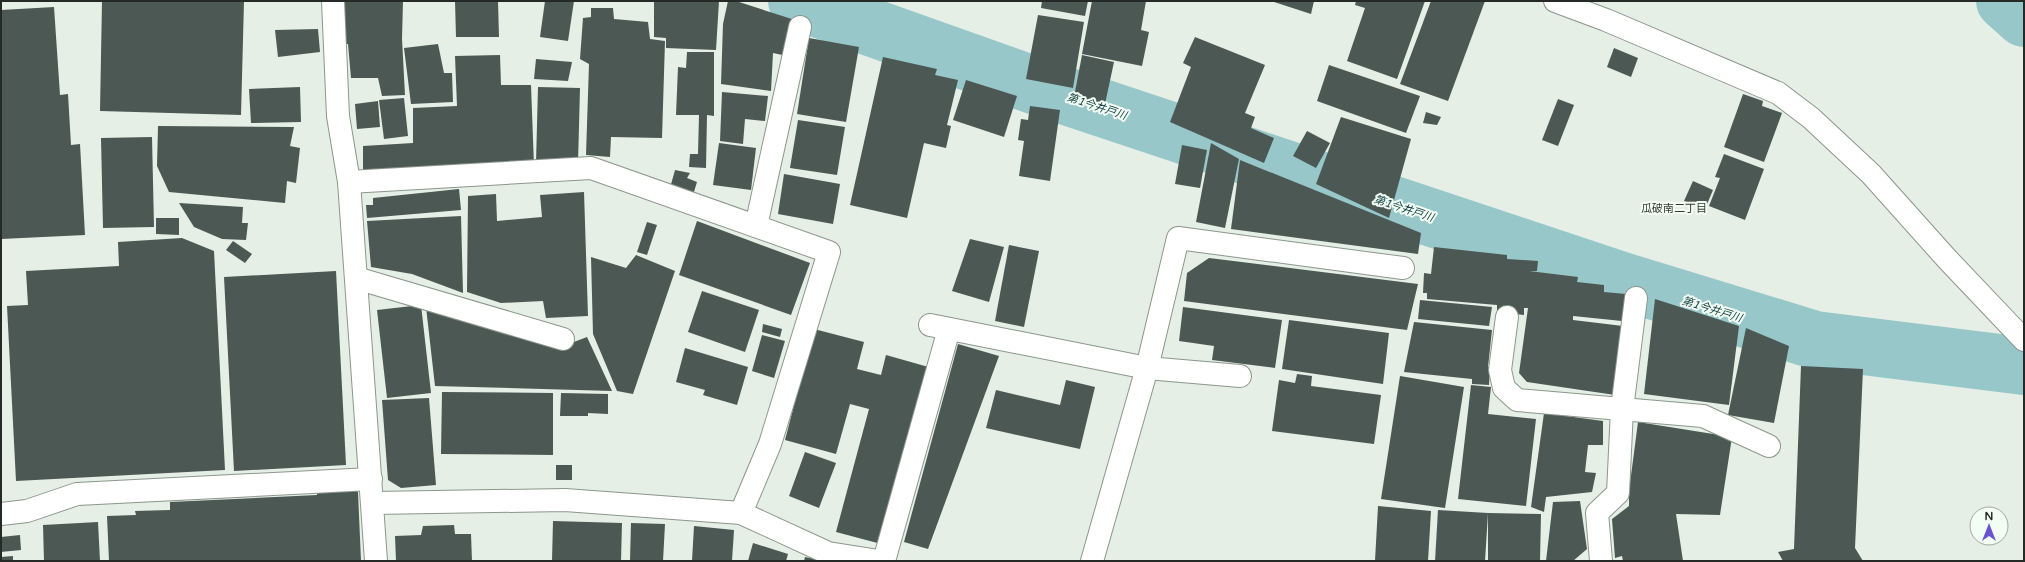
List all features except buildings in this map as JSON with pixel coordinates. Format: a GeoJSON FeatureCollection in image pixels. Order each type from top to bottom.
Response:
{"type":"FeatureCollection","features":[{"type":"Feature","properties":{"kind":"street"},"geometry":{"type":"LineString","coordinates":[[333,1],[338,116],[349,182],[376,561]]}},
{"type":"Feature","properties":{"kind":"street"},"geometry":{"type":"LineString","coordinates":[[1555,1],[1606,20],[1778,93],[1811,118],[1871,174],[1948,260],[2024,340]]}},
{"type":"Feature","properties":{"kind":"street"},"geometry":{"type":"LineString","coordinates":[[756,226],[800,27]]}},
{"type":"Feature","properties":{"kind":"street"},"geometry":{"type":"LineString","coordinates":[[349,182],[591,168],[829,252],[770,444],[741,512]]}},
{"type":"Feature","properties":{"kind":"street"},"geometry":{"type":"LineString","coordinates":[[1092,561],[1147,368],[1178,238],[1403,268]]}},
{"type":"Feature","properties":{"kind":"street"},"geometry":{"type":"LineString","coordinates":[[356,278],[563,339]]}},
{"type":"Feature","properties":{"kind":"street"},"geometry":{"type":"LineString","coordinates":[[1601,561],[1597,513],[1618,493],[1622,409],[1636,298]]}},
{"type":"Feature","properties":{"kind":"street"},"geometry":{"type":"LineString","coordinates":[[1507,317],[1500,370],[1504,388],[1517,400],[1703,416],[1769,446]]}},
{"type":"Feature","properties":{"kind":"street"},"geometry":{"type":"LineString","coordinates":[[884,561],[940,327],[1147,368],[1240,376]]}},
{"type":"Feature","properties":{"kind":"street"},"geometry":{"type":"LineString","coordinates":[[1,514],[26,511],[77,494],[371,479]]}},
{"type":"Feature","properties":{"kind":"street"},"geometry":{"type":"LineString","coordinates":[[373,503],[565,500],[741,512],[828,553],[879,561]]}},
{"type":"Feature","properties":{"kind":"waterway","name":"第1今井戸川"},"geometry":{"type":"LineString","coordinates":[[797,1],[1042,88],[1622,281],[1815,340],[2024,366]]}},
{"type":"Feature","properties":{"kind":"waterway"},"geometry":{"type":"LineString","coordinates":[[2005,1],[2024,18]]}},
{"type":"Feature","properties":{"kind":"district","name":"瓜破南二丁目"},"geometry":{"type":"Point","coordinates":[1674,208]}}]}
